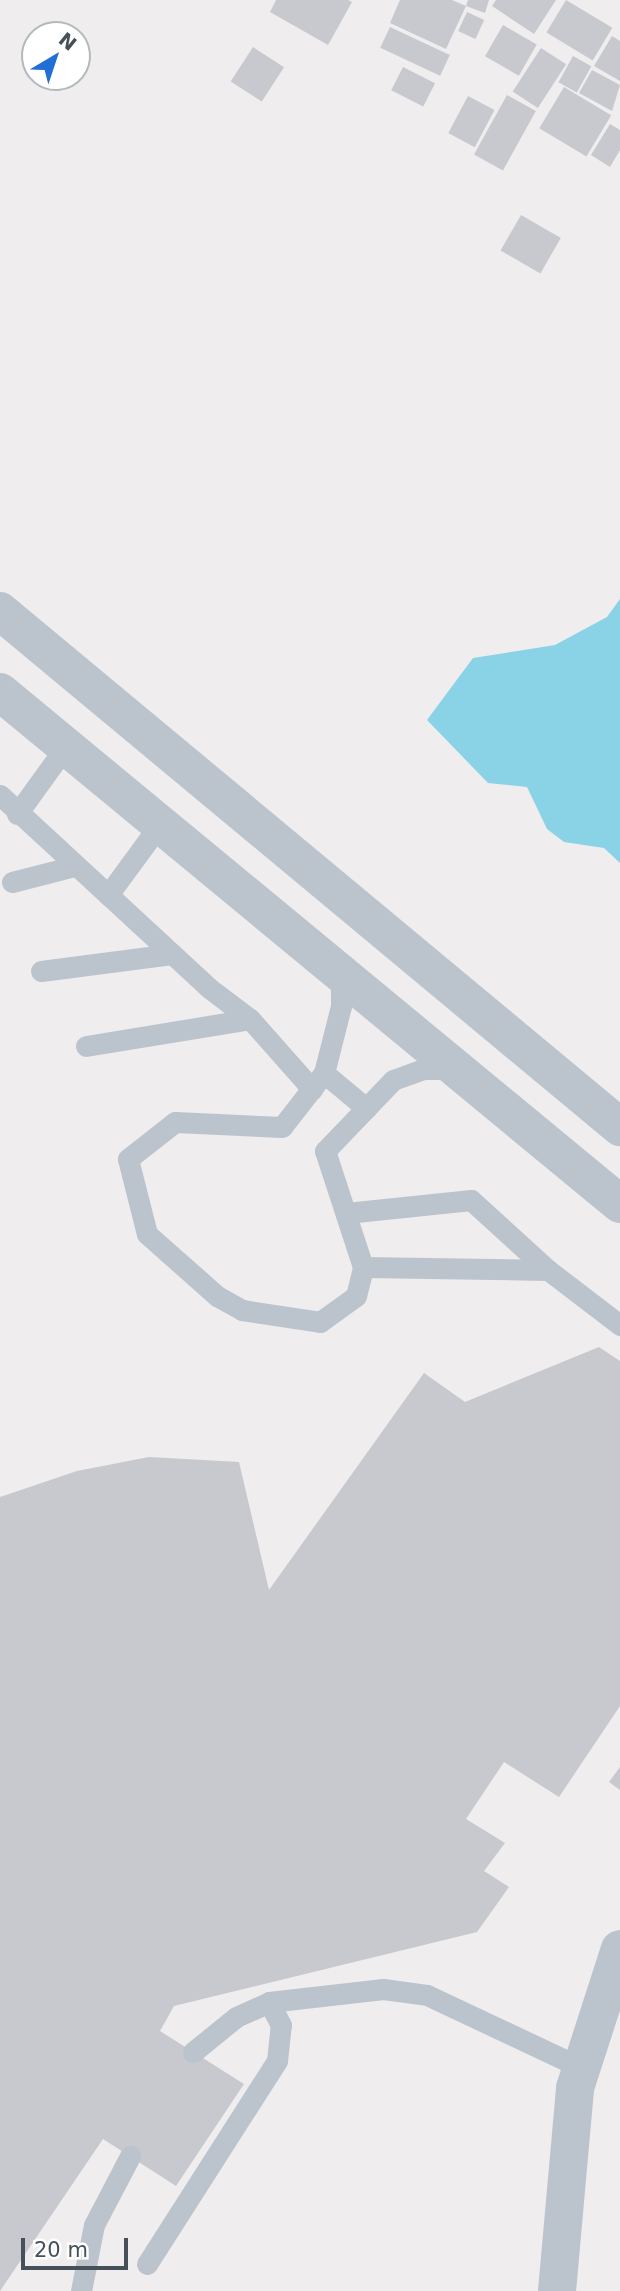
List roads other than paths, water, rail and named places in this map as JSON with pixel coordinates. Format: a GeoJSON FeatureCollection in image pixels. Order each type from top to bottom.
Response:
{"type":"FeatureCollection","features":[{"type":"Feature","properties":{"kind":"street"},"geometry":{"type":"LineString","coordinates":[[0,611],[620,1127]]}},
{"type":"Feature","properties":{"kind":"street"},"geometry":{"type":"LineString","coordinates":[[0,692],[620,1204]]}},
{"type":"Feature","properties":{"kind":"street"},"geometry":{"type":"LineString","coordinates":[[105,779],[145,731]]}},
{"type":"Feature","properties":{"kind":"street"},"geometry":{"type":"LineString","coordinates":[[557,2291],[569,2136],[580,2067],[620,1948]]}},
{"type":"Feature","properties":{"kind":"lane"},"geometry":{"type":"LineString","coordinates":[[17,814],[66,746]]}},
{"type":"Feature","properties":{"kind":"lane"},"geometry":{"type":"LineString","coordinates":[[0,795],[17,814],[172,954],[250,1019],[318,1081],[366,1108]]}},
{"type":"Feature","properties":{"kind":"lane"},"geometry":{"type":"LineString","coordinates":[[108,895],[160,824]]}},
{"type":"Feature","properties":{"kind":"lane"},"geometry":{"type":"LineString","coordinates":[[12,882],[75,866]]}},
{"type":"Feature","properties":{"kind":"lane"},"geometry":{"type":"LineString","coordinates":[[41,971],[172,954]]}},
{"type":"Feature","properties":{"kind":"lane"},"geometry":{"type":"LineString","coordinates":[[341,973],[341,1006],[318,1081],[282,1127],[175,1122],[128,1159],[147,1234],[217,1296],[242,1310],[320,1322],[356,1296],[363,1267],[325,1151],[393,1080],[423,1069],[457,1069]]}},
{"type":"Feature","properties":{"kind":"lane"},"geometry":{"type":"LineString","coordinates":[[86,1046],[250,1019]]}},
{"type":"Feature","properties":{"kind":"lane"},"geometry":{"type":"LineString","coordinates":[[346,1213],[471,1200],[548,1270],[620,1325]]}},
{"type":"Feature","properties":{"kind":"lane"},"geometry":{"type":"LineString","coordinates":[[363,1267],[548,1270]]}},
{"type":"Feature","properties":{"kind":"lane"},"geometry":{"type":"LineString","coordinates":[[194,2052],[236,2017],[269,2002],[383,1989],[427,1995],[580,2067]]}},
{"type":"Feature","properties":{"kind":"lane"},"geometry":{"type":"LineString","coordinates":[[148,2264],[277,2061],[281,2025],[269,2002]]}},
{"type":"Feature","properties":{"kind":"lane"},"geometry":{"type":"LineString","coordinates":[[81,2291],[94,2225],[130,2156]]}},
{"type":"Feature","properties":{"kind":"water"},"geometry":{"type":"Polygon","coordinates":[[[620,599],[620,863],[604,848],[564,842],[547,829],[527,787],[488,783],[427,720],[473,658],[555,645],[607,617],[620,599]]]}}]}
